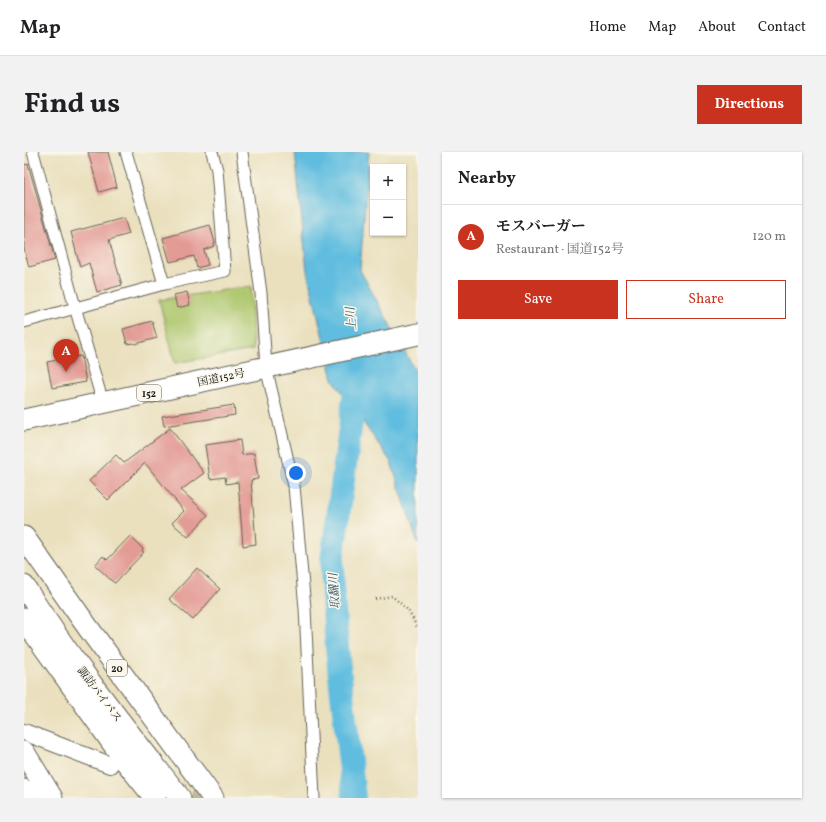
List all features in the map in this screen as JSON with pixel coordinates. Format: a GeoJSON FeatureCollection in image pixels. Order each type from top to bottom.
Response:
{"type":"FeatureCollection","features":[{"type":"Feature","properties":{"kind":"highway","name":"国道152号"},"geometry":{"type":"LineString","coordinates":[[24,420],[418,334]]}},
{"type":"Feature","properties":{"kind":"highway","name":"20"},"geometry":{"type":"LineString","coordinates":[[24,537],[89,629],[213,798]]}},
{"type":"Feature","properties":{"kind":"highway","name":"諏訪バイパス"},"geometry":{"type":"LineString","coordinates":[[24,586],[39,610],[100,696],[180,798]]}},
{"type":"Feature","properties":{"kind":"highway","name":"諏訪バイパス"},"geometry":{"type":"LineString","coordinates":[[24,600],[53,643],[106,714],[172,798]]}},
{"type":"Feature","properties":{"kind":"highway"},"geometry":{"type":"LineString","coordinates":[[24,619],[126,762],[155,798]]}},
{"type":"Feature","properties":{"kind":"highway"},"geometry":{"type":"LineString","coordinates":[[24,752],[52,798]]}},
{"type":"Feature","properties":{"kind":"highway"},"geometry":{"type":"LineString","coordinates":[[24,790],[29,798]]}},
{"type":"Feature","properties":{"kind":"street"},"geometry":{"type":"LineString","coordinates":[[33,152],[75,308],[103,403]]}},
{"type":"Feature","properties":{"kind":"street"},"geometry":{"type":"LineString","coordinates":[[126,152],[164,284]]}},
{"type":"Feature","properties":{"kind":"street"},"geometry":{"type":"LineString","coordinates":[[24,322],[164,284],[225,271],[217,170],[212,152]]}},
{"type":"Feature","properties":{"kind":"street"},"geometry":{"type":"LineString","coordinates":[[242,152],[270,366],[294,486],[305,608],[314,798]]}},
{"type":"Feature","properties":{"kind":"street"},"geometry":{"type":"LineString","coordinates":[[24,732],[110,765]]}},
{"type":"Feature","properties":{"kind":"path"},"geometry":{"type":"LineString","coordinates":[[375,599],[392,596],[408,610],[418,629]]}},
{"type":"Feature","properties":{"kind":"green space"},"geometry":{"type":"Polygon","coordinates":[[[251,286],[253,350],[175,363],[159,300],[251,286]]]}},
{"type":"Feature","properties":{"kind":"water","name":"上川"},"geometry":{"type":"Polygon","coordinates":[[[295,152],[369,152],[360,270],[418,376],[418,544],[391,462],[333,379],[307,271],[295,152]]]}},
{"type":"Feature","properties":{"kind":"building"},"geometry":{"type":"Polygon","coordinates":[[[88,152],[108,152],[117,187],[99,192],[88,152]]]}},
{"type":"Feature","properties":{"kind":"building"},"geometry":{"type":"Polygon","coordinates":[[[28,164],[55,260],[29,267],[24,248],[24,165],[28,164]]]}},
{"type":"Feature","properties":{"kind":"building"},"geometry":{"type":"Polygon","coordinates":[[[124,218],[129,234],[109,240],[122,285],[97,292],[89,263],[80,267],[71,232],[124,218]]]}},
{"type":"Feature","properties":{"kind":"building"},"geometry":{"type":"Polygon","coordinates":[[[210,225],[215,243],[214,246],[204,250],[208,265],[197,268],[194,256],[170,262],[163,238],[210,225]]]}},
{"type":"Feature","properties":{"kind":"building"},"geometry":{"type":"Polygon","coordinates":[[[187,292],[190,305],[177,308],[174,295],[187,292]]]}},
{"type":"Feature","properties":{"kind":"building"},"geometry":{"type":"Polygon","coordinates":[[[152,321],[157,338],[135,344],[127,344],[123,329],[152,321]]]}},
{"type":"Feature","properties":{"kind":"building"},"geometry":{"type":"Polygon","coordinates":[[[70,349],[72,357],[81,356],[86,382],[52,388],[47,362],[62,359],[60,351],[70,349]]]}},
{"type":"Feature","properties":{"kind":"building"},"geometry":{"type":"Polygon","coordinates":[[[234,405],[235,415],[164,426],[162,416],[234,405]]]}},
{"type":"Feature","properties":{"kind":"building"},"geometry":{"type":"Polygon","coordinates":[[[170,428],[204,473],[181,490],[208,515],[188,537],[172,523],[184,511],[145,463],[108,500],[89,481],[116,455],[124,463],[170,428]]]}},
{"type":"Feature","properties":{"kind":"building"},"geometry":{"type":"Polygon","coordinates":[[[240,440],[242,455],[254,453],[258,479],[251,480],[256,544],[243,546],[238,482],[226,484],[225,477],[210,479],[205,445],[240,440]]]}},
{"type":"Feature","properties":{"kind":"building"},"geometry":{"type":"Polygon","coordinates":[[[130,536],[143,549],[142,551],[144,552],[115,583],[95,565],[103,556],[107,560],[130,536]]]}},
{"type":"Feature","properties":{"kind":"building"},"geometry":{"type":"Polygon","coordinates":[[[197,568],[220,589],[193,620],[169,599],[197,568]]]}},
{"type":"Feature","properties":{"kind":"waterway","name":"取飜川"},"geometry":{"type":"LineString","coordinates":[[354,798],[337,650],[332,561],[356,384]]}},
{"type":"Feature","properties":{"kind":"tunnel"},"geometry":{"type":"LineString","coordinates":[[169,787],[200,798]]}},
{"type":"Feature","properties":{"kind":"place","name":"モスバーガー"},"geometry":{"type":"Point","coordinates":[66,372]}}]}
